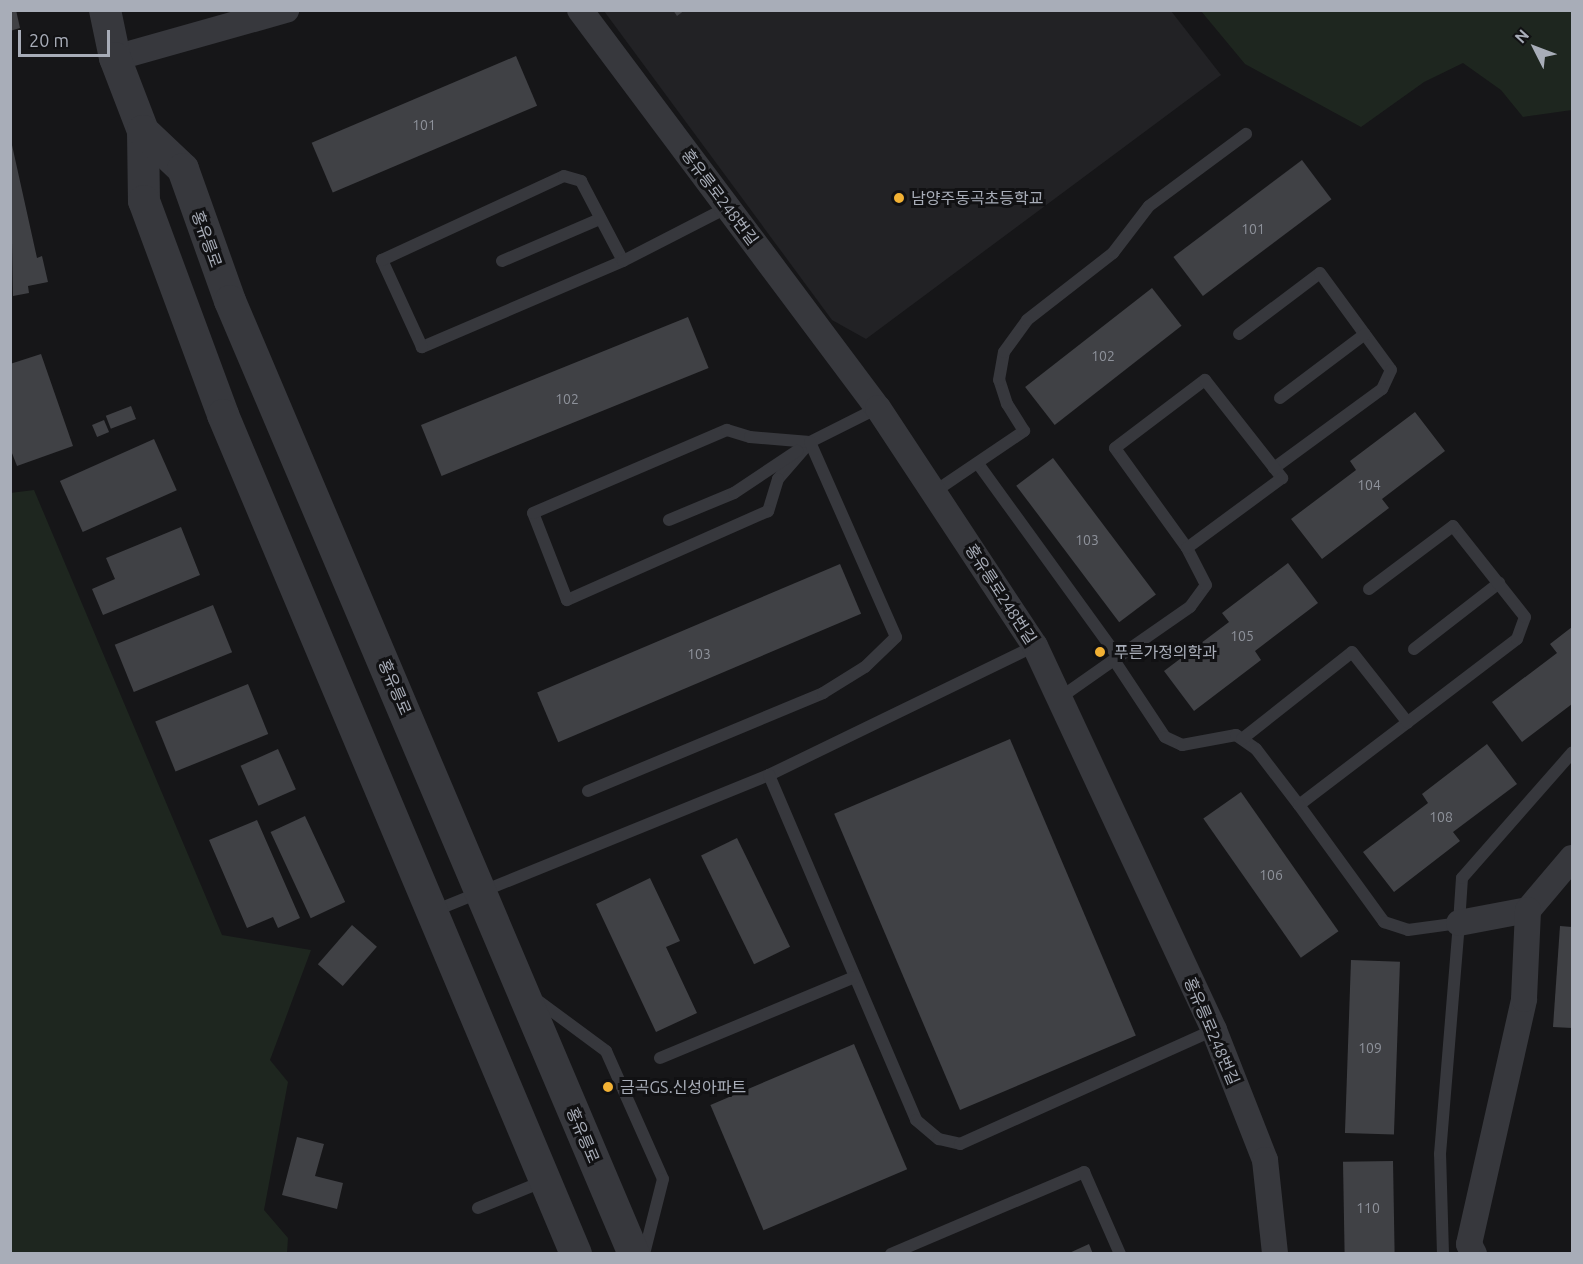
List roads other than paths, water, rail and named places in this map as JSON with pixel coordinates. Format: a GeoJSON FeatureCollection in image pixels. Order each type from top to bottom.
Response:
{"type":"FeatureCollection","features":[{"type":"Feature","properties":{"kind":"street","name":"홍유릉로"},"geometry":{"type":"LineString","coordinates":[[105,10],[115,58],[143,131],[144,201],[223,416],[430,913],[576,1254]]}},
{"type":"Feature","properties":{"kind":"street"},"geometry":{"type":"LineString","coordinates":[[115,58],[286,10]]}},
{"type":"Feature","properties":{"kind":"street","name":"홍유릉로248번길"},"geometry":{"type":"LineString","coordinates":[[580,10],[878,408],[1035,646],[1061,697],[1214,1030],[1265,1160],[1275,1254]]}},
{"type":"Feature","properties":{"kind":"street","name":"홍유릉로"},"geometry":{"type":"LineString","coordinates":[[143,131],[183,170],[230,301],[634,1254]]}},
{"type":"Feature","properties":{"kind":"street"},"geometry":{"type":"LineString","coordinates":[[1474,1254],[1469,1245],[1524,999],[1528,910],[1572,858]]}},
{"type":"Feature","properties":{"kind":"street"},"geometry":{"type":"LineString","coordinates":[[1459,923],[1528,910]]}},
{"type":"Feature","properties":{"kind":"lane"},"geometry":{"type":"LineString","coordinates":[[934,492],[979,465],[1024,431],[1007,404],[999,380],[1005,352],[1028,320],[1113,253],[1149,206],[1246,134]]}},
{"type":"Feature","properties":{"kind":"lane"},"geometry":{"type":"LineString","coordinates":[[623,261],[581,181],[564,176],[382,260],[422,347],[623,261],[728,207]]}},
{"type":"Feature","properties":{"kind":"lane"},"geometry":{"type":"LineString","coordinates":[[502,261],[600,219]]}},
{"type":"Feature","properties":{"kind":"lane"},"geometry":{"type":"LineString","coordinates":[[1239,334],[1320,273],[1391,370],[1382,389],[1274,468]]}},
{"type":"Feature","properties":{"kind":"lane"},"geometry":{"type":"LineString","coordinates":[[1280,398],[1365,334]]}},
{"type":"Feature","properties":{"kind":"lane"},"geometry":{"type":"LineString","coordinates":[[1061,697],[1190,607],[1206,585],[1187,548],[1115,448],[1205,380],[1282,478],[1187,548]]}},
{"type":"Feature","properties":{"kind":"lane"},"geometry":{"type":"LineString","coordinates":[[669,520],[734,493],[810,442],[878,408]]}},
{"type":"Feature","properties":{"kind":"lane"},"geometry":{"type":"LineString","coordinates":[[727,430],[750,436],[810,442],[778,479],[768,511],[567,600],[533,513],[727,430]]}},
{"type":"Feature","properties":{"kind":"lane"},"geometry":{"type":"LineString","coordinates":[[588,791],[824,693],[865,667],[896,637],[810,442]]}},
{"type":"Feature","properties":{"kind":"lane"},"geometry":{"type":"LineString","coordinates":[[979,465],[1116,658],[1165,737],[1182,745],[1236,735],[1256,749],[1384,922],[1408,930],[1459,923]]}},
{"type":"Feature","properties":{"kind":"lane"},"geometry":{"type":"LineString","coordinates":[[1299,805],[1517,639],[1525,617],[1453,526],[1369,589]]}},
{"type":"Feature","properties":{"kind":"lane"},"geometry":{"type":"LineString","coordinates":[[1414,649],[1499,583]]}},
{"type":"Feature","properties":{"kind":"lane"},"geometry":{"type":"LineString","coordinates":[[430,913],[769,775],[1035,646]]}},
{"type":"Feature","properties":{"kind":"lane"},"geometry":{"type":"LineString","coordinates":[[1242,739],[1352,652],[1408,723]]}},
{"type":"Feature","properties":{"kind":"lane"},"geometry":{"type":"LineString","coordinates":[[1443,1254],[1440,1154],[1462,878],[1572,753]]}},
{"type":"Feature","properties":{"kind":"lane"},"geometry":{"type":"LineString","coordinates":[[769,775],[916,1120],[939,1139],[960,1144],[1214,1030]]}},
{"type":"Feature","properties":{"kind":"lane"},"geometry":{"type":"LineString","coordinates":[[660,1058],[855,977]]}},
{"type":"Feature","properties":{"kind":"lane"},"geometry":{"type":"LineString","coordinates":[[519,986],[606,1051],[663,1179],[644,1254]]}},
{"type":"Feature","properties":{"kind":"lane"},"geometry":{"type":"LineString","coordinates":[[891,1254],[1084,1172],[1120,1254]]}},
{"type":"Feature","properties":{"kind":"lane"},"geometry":{"type":"LineString","coordinates":[[478,1208],[545,1181]]}},
{"type":"Feature","properties":{"kind":"place","name":"남양주동곡초등학교"},"geometry":{"type":"Point","coordinates":[899,198]}},
{"type":"Feature","properties":{"kind":"place","name":"푸른가정의학과"},"geometry":{"type":"Point","coordinates":[1100,652]}},
{"type":"Feature","properties":{"kind":"place","name":"금곡GS.신성아파트"},"geometry":{"type":"Point","coordinates":[608,1087]}}]}
